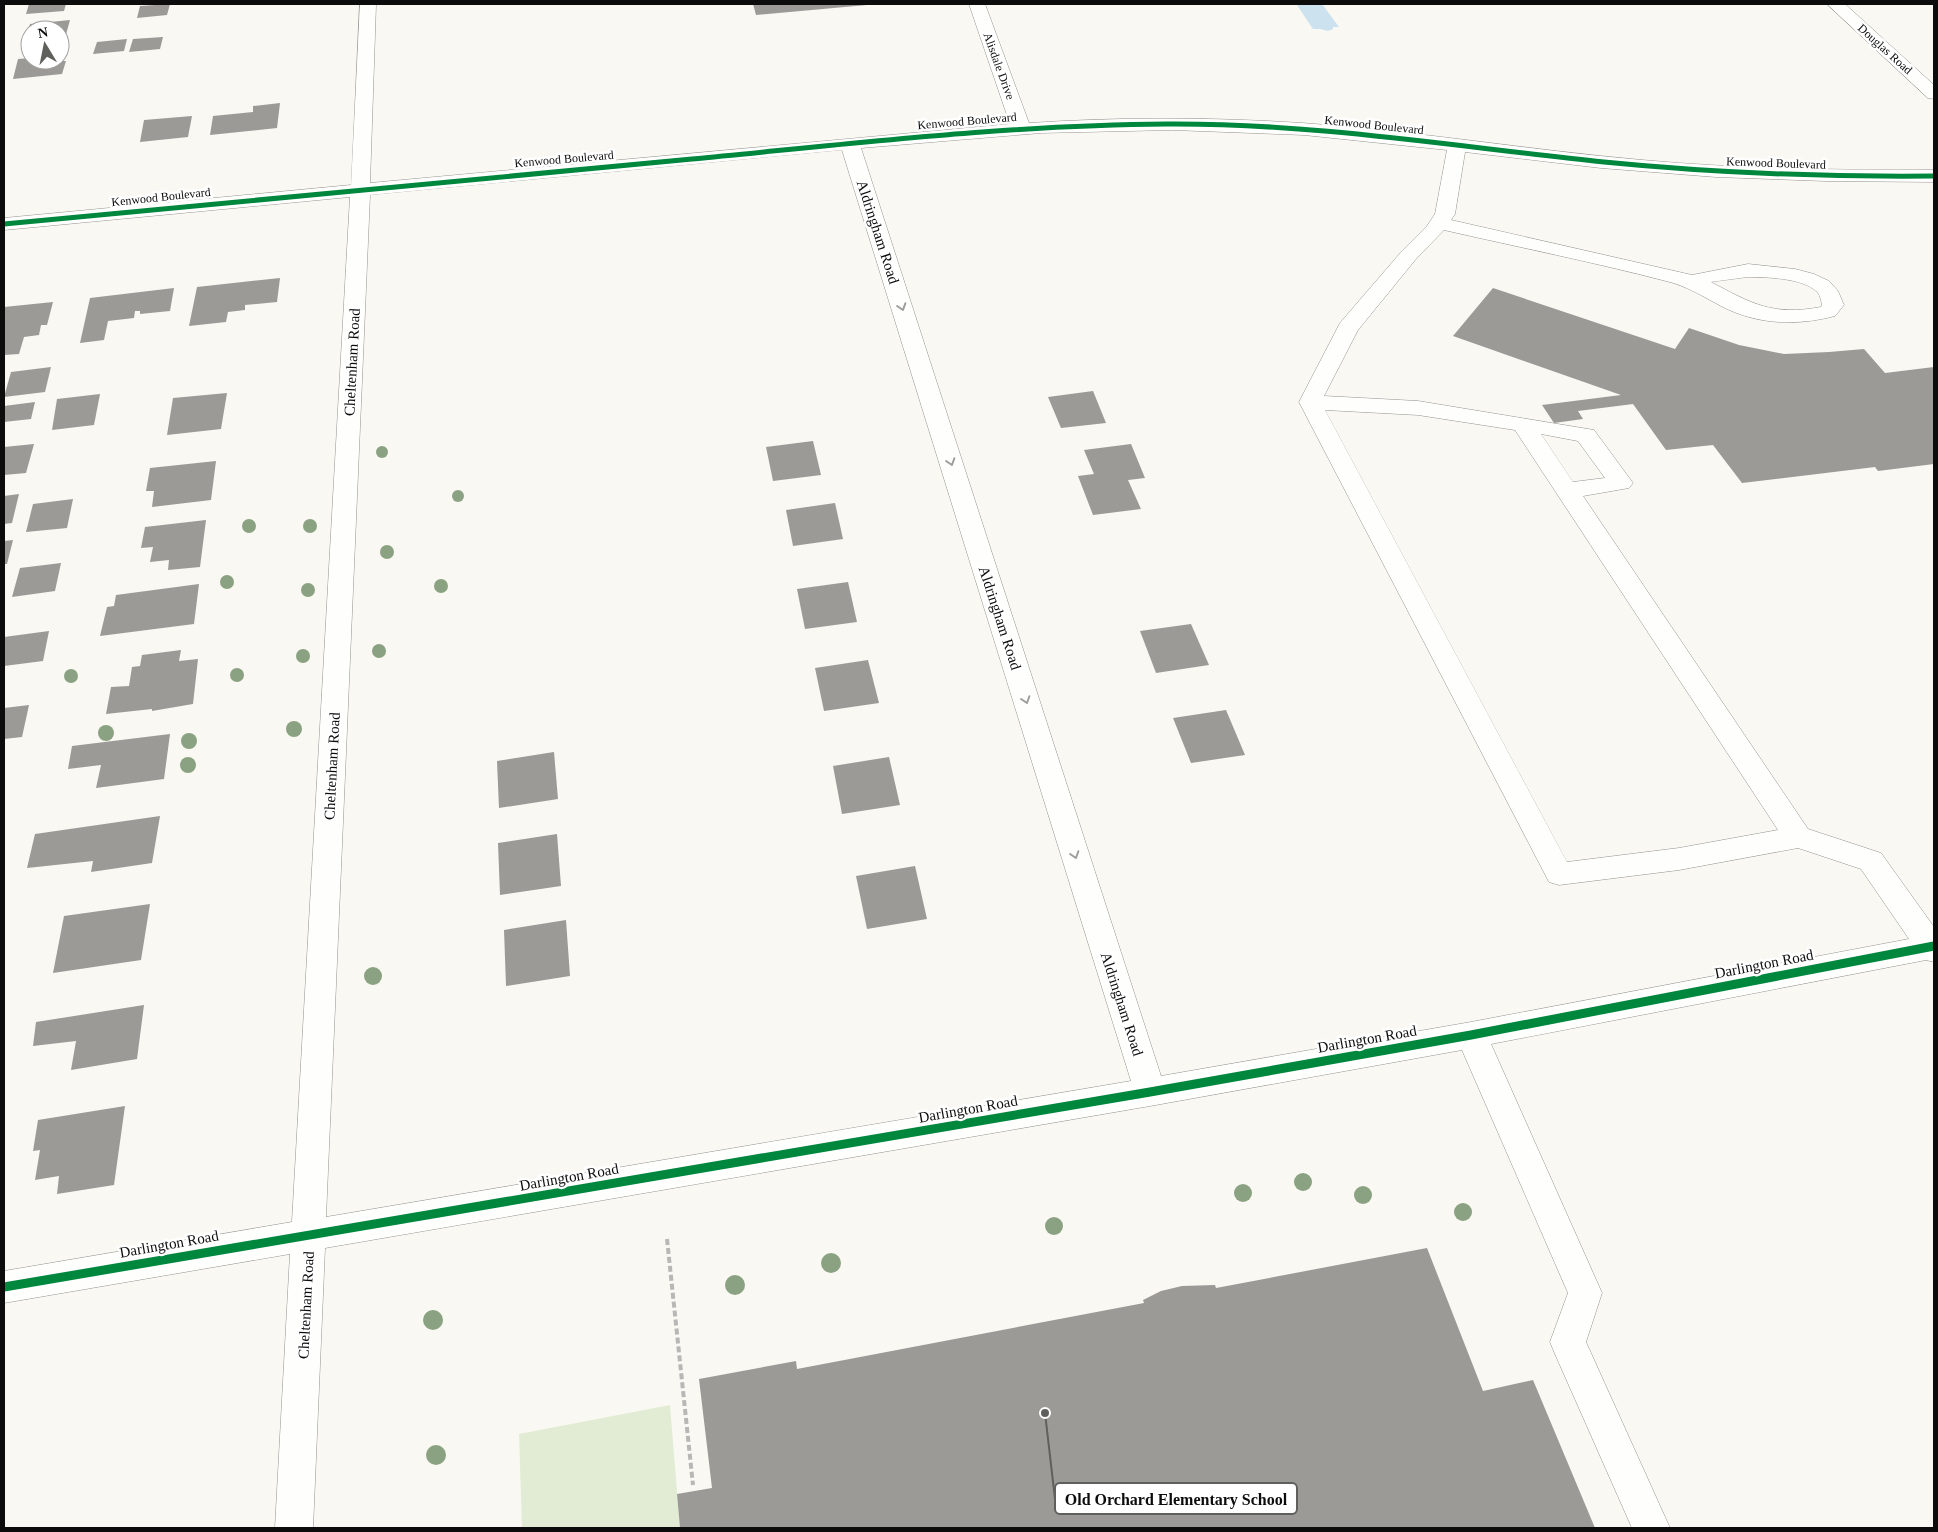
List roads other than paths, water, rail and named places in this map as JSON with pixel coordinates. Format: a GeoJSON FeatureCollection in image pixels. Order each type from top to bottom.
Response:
{"type":"FeatureCollection","features":[{"type":"Feature","properties":{"kind":"street","name":"Cheltenham Road"},"geometry":{"type":"LineString","coordinates":[[294,1528],[368,4]]}},
{"type":"Feature","properties":{"kind":"street","name":"Alisdale Drive"},"geometry":{"type":"LineString","coordinates":[[977,4],[1021,128]]}},
{"type":"Feature","properties":{"kind":"street","name":"Douglas Road"},"geometry":{"type":"LineString","coordinates":[[1835,4],[1934,94]]}},
{"type":"Feature","properties":{"kind":"street","name":"Kenwood Boulevard"},"geometry":{"type":"LineString","coordinates":[[4,224],[1021,128],[1097,124],[1226,125],[1304,129],[1688,170],[1838,176],[1934,176]]}},
{"type":"Feature","properties":{"kind":"street","name":"Aldringham Road"},"geometry":{"type":"LineString","coordinates":[[850,144],[1150,1092]]}},
{"type":"Feature","properties":{"kind":"street"},"geometry":{"type":"LineString","coordinates":[[1310,402],[1348,328],[1409,255],[1434,230],[1445,214],[1457,145]]}},
{"type":"Feature","properties":{"kind":"street"},"geometry":{"type":"LineString","coordinates":[[1439,223],[1691,281],[1737,306],[1762,314],[1781,317],[1812,316],[1828,312],[1833,305],[1830,295],[1822,284],[1784,274],[1759,270],[1740,270],[1691,281]]}},
{"type":"Feature","properties":{"kind":"street"},"geometry":{"type":"LineString","coordinates":[[1310,402],[1418,408],[1586,435],[1620,483],[1568,490]]}},
{"type":"Feature","properties":{"kind":"street"},"geometry":{"type":"LineString","coordinates":[[1310,402],[1559,874],[1679,858],[1798,837],[1871,861],[1933,947]]}},
{"type":"Feature","properties":{"kind":"street"},"geometry":{"type":"LineString","coordinates":[[1524,424],[1798,837]]}},
{"type":"Feature","properties":{"kind":"street","name":"Darlington Road"},"geometry":{"type":"LineString","coordinates":[[4,1287],[1150,1092],[1471,1035],[1933,947]]}},
{"type":"Feature","properties":{"kind":"street"},"geometry":{"type":"LineString","coordinates":[[1471,1035],[1585,1293],[1568,1342],[1651,1528]]}},
{"type":"Feature","properties":{"kind":"water"},"geometry":{"type":"Polygon","coordinates":[[[1322,4],[1339,27],[1333,27],[1333,29],[1328,31],[1313,29],[1297,5],[1322,4]]]}},
{"type":"Feature","properties":{"kind":"place","name":"Old Orchard Elementary School"},"geometry":{"type":"Point","coordinates":[1045,1413]}}]}
